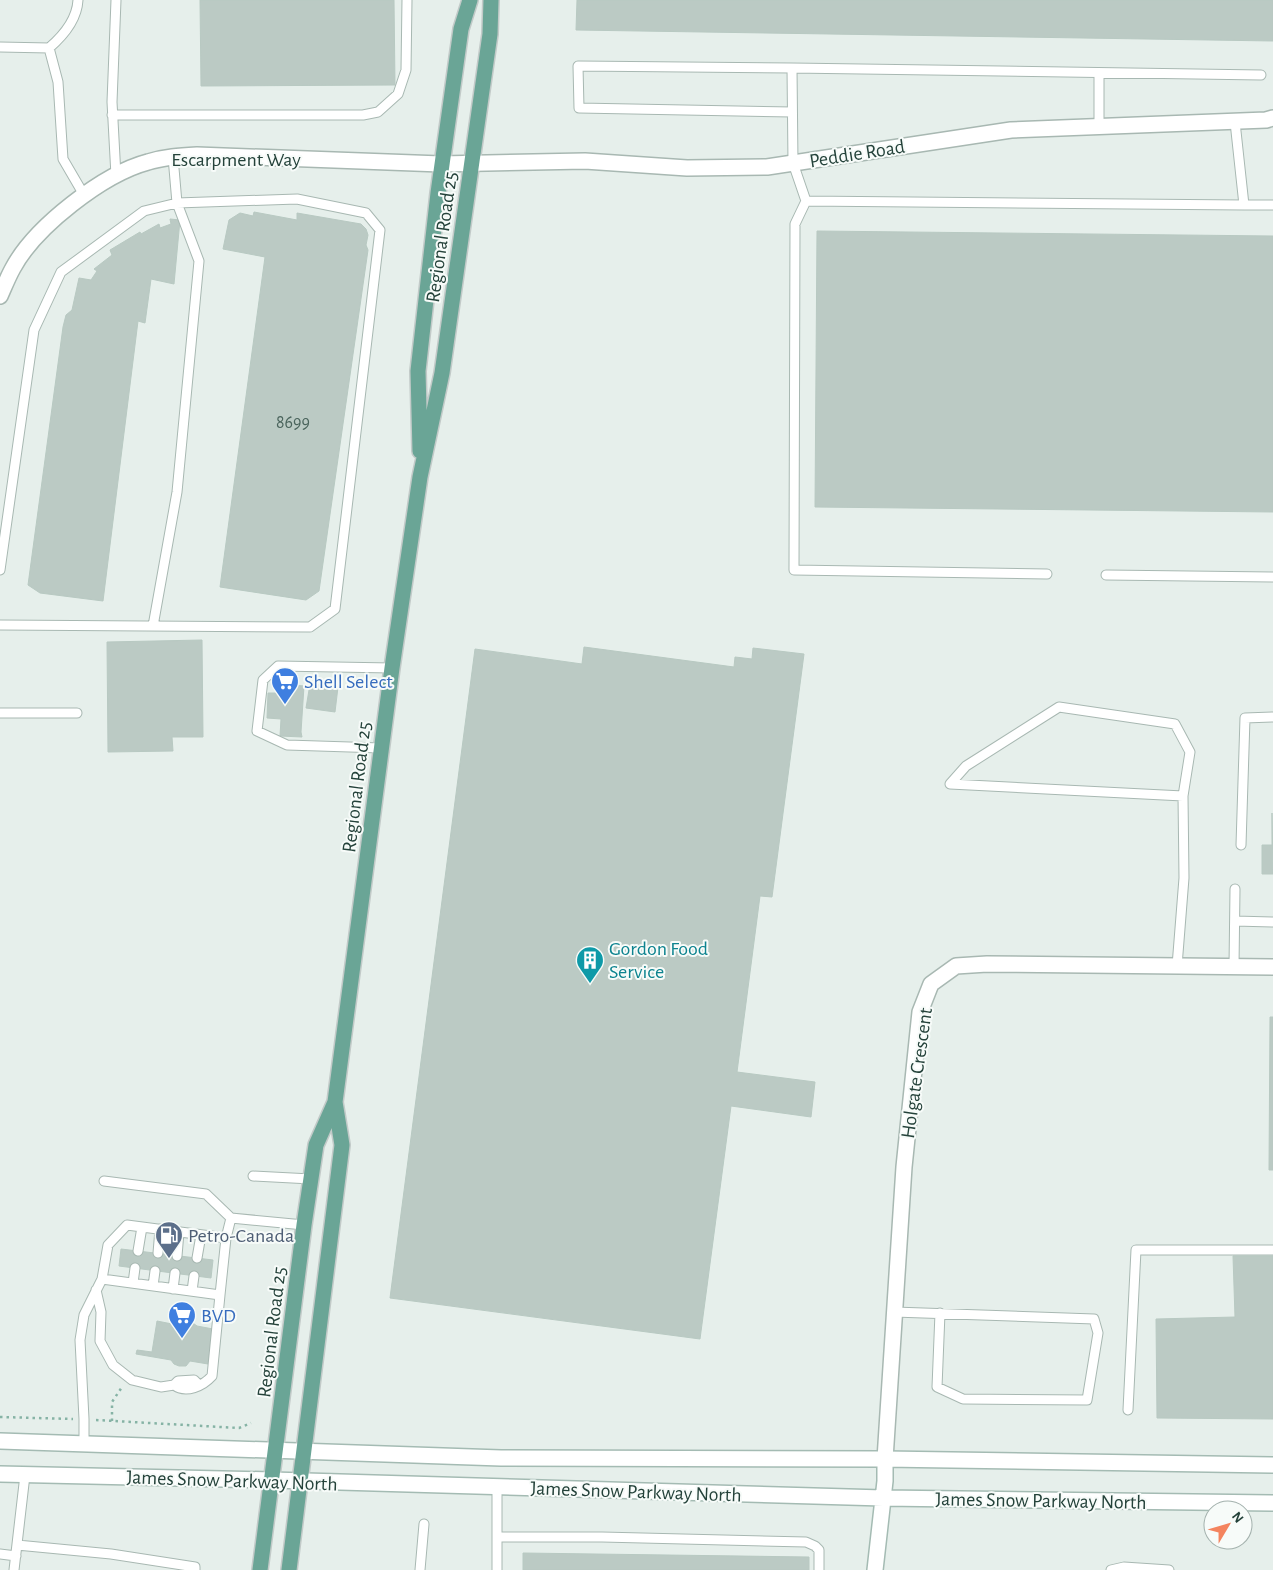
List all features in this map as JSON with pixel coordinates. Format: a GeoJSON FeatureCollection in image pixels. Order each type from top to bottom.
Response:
{"type":"FeatureCollection","features":[{"type":"Feature","properties":{"kind":"main road","name":"Regional Road 25"},"geometry":{"type":"LineString","coordinates":[[420,477],[418,371],[441,164],[461,29],[470,0]]}},
{"type":"Feature","properties":{"kind":"main road","name":"Regional Road 25"},"geometry":{"type":"LineString","coordinates":[[260,1570],[304,1225],[316,1145],[335,1102],[392,668],[420,477],[442,373],[490,34],[491,0]]}},
{"type":"Feature","properties":{"kind":"main road","name":"Peddie Road"},"geometry":{"type":"LineString","coordinates":[[441,164],[585,161],[686,168],[767,167],[1011,130],[1235,122],[1273,118]]}},
{"type":"Feature","properties":{"kind":"main road","name":"Escarpment Way"},"geometry":{"type":"LineString","coordinates":[[0,296],[13,267],[41,231],[84,195],[116,176],[146,162],[197,155],[441,164]]}},
{"type":"Feature","properties":{"kind":"main road","name":"Holgate Crescent"},"geometry":{"type":"LineString","coordinates":[[875,1570],[885,1481],[904,1167],[920,1012],[931,984],[956,966],[988,964],[1273,967]]}},
{"type":"Feature","properties":{"kind":"main road","name":"Regional Road 25"},"geometry":{"type":"LineString","coordinates":[[289,1570],[342,1145],[335,1102]]}},
{"type":"Feature","properties":{"kind":"main road","name":"James Snow Parkway North"},"geometry":{"type":"LineString","coordinates":[[0,1442],[501,1458],[885,1459],[1273,1465]]}},
{"type":"Feature","properties":{"kind":"main road","name":"James Snow Parkway North"},"geometry":{"type":"LineString","coordinates":[[0,1474],[883,1498],[1273,1504]]}},
{"type":"Feature","properties":{"kind":"lane"},"geometry":{"type":"LineString","coordinates":[[0,47],[49,48],[62,37],[77,9],[78,0]]}},
{"type":"Feature","properties":{"kind":"lane"},"geometry":{"type":"LineString","coordinates":[[116,0],[112,115],[116,176]]}},
{"type":"Feature","properties":{"kind":"lane"},"geometry":{"type":"LineString","coordinates":[[112,115],[363,115],[378,112],[398,94],[406,70],[406,0]]}},
{"type":"Feature","properties":{"kind":"lane"},"geometry":{"type":"LineString","coordinates":[[49,48],[58,82],[63,159],[84,195]]}},
{"type":"Feature","properties":{"kind":"lane"},"geometry":{"type":"LineString","coordinates":[[792,112],[579,108],[578,66],[1261,75]]}},
{"type":"Feature","properties":{"kind":"lane"},"geometry":{"type":"LineString","coordinates":[[792,68],[793,163],[806,202],[795,224],[794,570],[1047,574]]}},
{"type":"Feature","properties":{"kind":"lane"},"geometry":{"type":"LineString","coordinates":[[1099,73],[1099,127]]}},
{"type":"Feature","properties":{"kind":"lane"},"geometry":{"type":"LineString","coordinates":[[1235,122],[1244,205]]}},
{"type":"Feature","properties":{"kind":"lane"},"geometry":{"type":"LineString","coordinates":[[153,626],[177,492],[199,261],[178,203],[173,157]]}},
{"type":"Feature","properties":{"kind":"lane"},"geometry":{"type":"LineString","coordinates":[[0,570],[34,330],[61,272],[144,211],[178,203],[297,199],[366,214],[380,230],[335,609],[310,627],[0,625]]}},
{"type":"Feature","properties":{"kind":"lane"},"geometry":{"type":"LineString","coordinates":[[806,202],[1273,205]]}},
{"type":"Feature","properties":{"kind":"lane"},"geometry":{"type":"LineString","coordinates":[[1106,575],[1273,577]]}},
{"type":"Feature","properties":{"kind":"lane"},"geometry":{"type":"LineString","coordinates":[[381,748],[287,744],[257,731],[263,680],[278,666],[392,668]]}},
{"type":"Feature","properties":{"kind":"lane"},"geometry":{"type":"LineString","coordinates":[[1177,966],[1184,878],[1182,796],[1190,752],[1175,724],[1060,708],[966,766],[950,784],[1182,796]]}},
{"type":"Feature","properties":{"kind":"lane"},"geometry":{"type":"LineString","coordinates":[[0,714],[77,713]]}},
{"type":"Feature","properties":{"kind":"lane"},"geometry":{"type":"LineString","coordinates":[[1241,845],[1245,718],[1273,718]]}},
{"type":"Feature","properties":{"kind":"lane"},"geometry":{"type":"LineString","coordinates":[[1234,966],[1236,889]]}},
{"type":"Feature","properties":{"kind":"lane"},"geometry":{"type":"LineString","coordinates":[[1234,921],[1273,922]]}},
{"type":"Feature","properties":{"kind":"lane"},"geometry":{"type":"LineString","coordinates":[[252,1176],[311,1179]]}},
{"type":"Feature","properties":{"kind":"lane"},"geometry":{"type":"LineString","coordinates":[[104,1181],[206,1194],[231,1218],[304,1225]]}},
{"type":"Feature","properties":{"kind":"lane"},"geometry":{"type":"LineString","coordinates":[[96,1290],[101,1312],[100,1341],[113,1365],[132,1380],[161,1386],[174,1385],[178,1381],[194,1380],[199,1385],[207,1382],[212,1376],[215,1358],[226,1238],[231,1218]]}},
{"type":"Feature","properties":{"kind":"lane"},"geometry":{"type":"LineString","coordinates":[[84,1445],[80,1340],[84,1315],[102,1279],[108,1245],[127,1225],[226,1238]]}},
{"type":"Feature","properties":{"kind":"lane"},"geometry":{"type":"LineString","coordinates":[[138,1251],[142,1227]]}},
{"type":"Feature","properties":{"kind":"lane"},"geometry":{"type":"LineString","coordinates":[[158,1253],[160,1230]]}},
{"type":"Feature","properties":{"kind":"lane"},"geometry":{"type":"LineString","coordinates":[[177,1256],[179,1232]]}},
{"type":"Feature","properties":{"kind":"lane"},"geometry":{"type":"LineString","coordinates":[[197,1258],[201,1235]]}},
{"type":"Feature","properties":{"kind":"lane"},"geometry":{"type":"LineString","coordinates":[[1128,1410],[1136,1250],[1273,1250]]}},
{"type":"Feature","properties":{"kind":"lane"},"geometry":{"type":"LineString","coordinates":[[133,1283],[135,1268]]}},
{"type":"Feature","properties":{"kind":"lane"},"geometry":{"type":"LineString","coordinates":[[153,1286],[155,1271]]}},
{"type":"Feature","properties":{"kind":"lane"},"geometry":{"type":"LineString","coordinates":[[174,1289],[175,1273]]}},
{"type":"Feature","properties":{"kind":"lane"},"geometry":{"type":"LineString","coordinates":[[192,1291],[194,1276]]}},
{"type":"Feature","properties":{"kind":"lane"},"geometry":{"type":"LineString","coordinates":[[102,1279],[220,1295]]}},
{"type":"Feature","properties":{"kind":"lane"},"geometry":{"type":"LineString","coordinates":[[894,1312],[940,1313],[1094,1319],[1098,1333],[1088,1400],[963,1399],[937,1387],[940,1313]]}},
{"type":"Feature","properties":{"kind":"lane"},"geometry":{"type":"LineString","coordinates":[[14,1570],[25,1475]]}},
{"type":"Feature","properties":{"kind":"lane"},"geometry":{"type":"LineString","coordinates":[[497,1487],[497,1570]]}},
{"type":"Feature","properties":{"kind":"lane"},"geometry":{"type":"LineString","coordinates":[[420,1570],[424,1524]]}},
{"type":"Feature","properties":{"kind":"lane"},"geometry":{"type":"LineString","coordinates":[[498,1537],[602,1537],[806,1542],[819,1550],[819,1570]]}},
{"type":"Feature","properties":{"kind":"lane"},"geometry":{"type":"LineString","coordinates":[[17,1544],[158,1561],[195,1567],[195,1570]]}},
{"type":"Feature","properties":{"kind":"lane"},"geometry":{"type":"LineString","coordinates":[[0,1554],[16,1556]]}},
{"type":"Feature","properties":{"kind":"lane"},"geometry":{"type":"LineString","coordinates":[[1111,1570],[1124,1566],[1169,1570]]}},
{"type":"Feature","properties":{"kind":"path"},"geometry":{"type":"LineString","coordinates":[[112,1421],[112,1402],[128,1377]]}},
{"type":"Feature","properties":{"kind":"path"},"geometry":{"type":"LineString","coordinates":[[0,1417],[84,1419],[239,1428],[251,1423]]}},
{"type":"Feature","properties":{"kind":"building"},"geometry":{"type":"Polygon","coordinates":[[[200,0],[394,0],[395,85],[201,86],[200,0]]]}},
{"type":"Feature","properties":{"kind":"building"},"geometry":{"type":"Polygon","coordinates":[[[577,0],[1273,0],[1273,41],[576,30],[577,0]]]}},
{"type":"Feature","properties":{"kind":"building"},"geometry":{"type":"Polygon","coordinates":[[[254,212],[297,220],[297,213],[361,224],[366,229],[368,235],[366,245],[368,250],[319,591],[306,600],[220,587],[265,257],[223,249],[229,220],[240,213],[253,216],[254,212]]]}},
{"type":"Feature","properties":{"kind":"building"},"geometry":{"type":"Polygon","coordinates":[[[170,219],[180,220],[174,284],[151,279],[145,323],[138,321],[103,601],[40,593],[28,585],[66,315],[72,310],[79,278],[91,280],[97,271],[94,269],[112,255],[110,250],[140,232],[141,234],[159,224],[160,228],[171,224],[170,219]]]}},
{"type":"Feature","properties":{"kind":"building"},"geometry":{"type":"Polygon","coordinates":[[[817,231],[1273,236],[1273,512],[815,507],[817,231]]]}},
{"type":"Feature","properties":{"kind":"building"},"geometry":{"type":"Polygon","coordinates":[[[202,640],[203,737],[172,737],[173,751],[108,752],[107,642],[202,640]]]}},
{"type":"Feature","properties":{"kind":"building","name":"Gordon Food Service"},"geometry":{"type":"Polygon","coordinates":[[[584,647],[734,667],[735,657],[752,659],[753,648],[804,654],[772,897],[760,896],[737,1072],[815,1082],[811,1117],[731,1106],[700,1339],[390,1298],[475,649],[582,664],[584,647]]]}},
{"type":"Feature","properties":{"kind":"building","name":"Shell Select"},"geometry":{"type":"Polygon","coordinates":[[[279,684],[304,686],[302,737],[280,736],[281,719],[267,718],[268,693],[278,693],[279,684]]]}},
{"type":"Feature","properties":{"kind":"building"},"geometry":{"type":"Polygon","coordinates":[[[310,684],[338,687],[335,712],[306,708],[310,684]]]}},
{"type":"Feature","properties":{"kind":"building"},"geometry":{"type":"Polygon","coordinates":[[[1272,813],[1273,874],[1262,874],[1262,845],[1272,845],[1272,813]]]}},
{"type":"Feature","properties":{"kind":"building"},"geometry":{"type":"Polygon","coordinates":[[[1270,1017],[1273,1017],[1273,1170],[1269,1170],[1270,1017]]]}},
{"type":"Feature","properties":{"kind":"building"},"geometry":{"type":"Polygon","coordinates":[[[121,1249],[213,1260],[211,1278],[119,1266],[121,1249]]]}},
{"type":"Feature","properties":{"kind":"building"},"geometry":{"type":"Polygon","coordinates":[[[1233,1256],[1273,1256],[1273,1419],[1157,1418],[1156,1319],[1235,1317],[1233,1256]]]}},
{"type":"Feature","properties":{"kind":"building"},"geometry":{"type":"Polygon","coordinates":[[[180,1318],[186,1318],[197,1326],[213,1329],[208,1364],[190,1361],[186,1366],[179,1366],[171,1360],[136,1354],[137,1350],[152,1352],[157,1321],[172,1324],[180,1318]]]}},
{"type":"Feature","properties":{"kind":"building"},"geometry":{"type":"Polygon","coordinates":[[[523,1553],[809,1557],[809,1570],[523,1570],[523,1553]]]}},
{"type":"Feature","properties":{"kind":"place","name":"Shell Select"},"geometry":{"type":"Point","coordinates":[285,705]}},
{"type":"Feature","properties":{"kind":"place","name":"Gordon Food Service"},"geometry":{"type":"Point","coordinates":[590,984]}},
{"type":"Feature","properties":{"kind":"place","name":"Petro-Canada"},"geometry":{"type":"Point","coordinates":[169,1259]}},
{"type":"Feature","properties":{"kind":"place","name":"BVD"},"geometry":{"type":"Point","coordinates":[182,1339]}}]}
